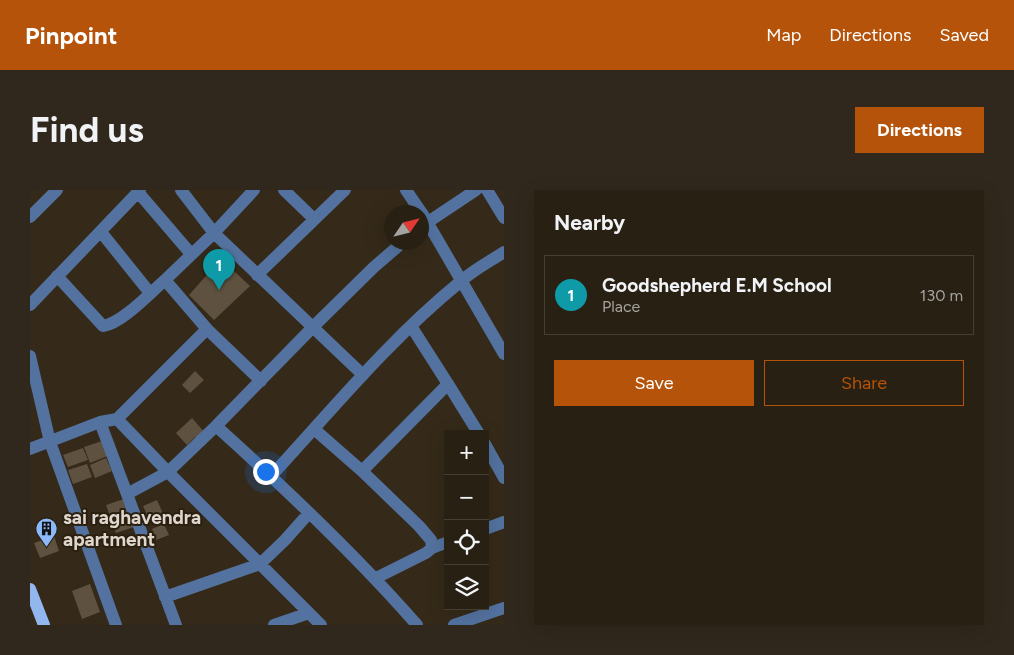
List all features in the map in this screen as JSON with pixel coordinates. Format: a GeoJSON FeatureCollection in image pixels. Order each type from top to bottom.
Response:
{"type":"FeatureCollection","features":[{"type":"Feature","properties":{"kind":"main road"},"geometry":{"type":"LineString","coordinates":[[30,589],[44,625]]}},
{"type":"Feature","properties":{"kind":"street"},"geometry":{"type":"LineString","coordinates":[[30,218],[57,190]]}},
{"type":"Feature","properties":{"kind":"street"},"geometry":{"type":"LineString","coordinates":[[180,190],[214,233],[314,326],[363,375]]}},
{"type":"Feature","properties":{"kind":"street"},"geometry":{"type":"LineString","coordinates":[[57,276],[103,326],[110,325],[165,280],[214,233],[254,190]]}},
{"type":"Feature","properties":{"kind":"street"},"geometry":{"type":"LineString","coordinates":[[284,190],[314,219]]}},
{"type":"Feature","properties":{"kind":"street"},"geometry":{"type":"LineString","coordinates":[[257,275],[345,190]]}},
{"type":"Feature","properties":{"kind":"street"},"geometry":{"type":"LineString","coordinates":[[406,190],[415,205]]}},
{"type":"Feature","properties":{"kind":"street"},"geometry":{"type":"LineString","coordinates":[[429,215],[476,190]]}},
{"type":"Feature","properties":{"kind":"street"},"geometry":{"type":"LineString","coordinates":[[487,190],[504,218]]}},
{"type":"Feature","properties":{"kind":"street"},"geometry":{"type":"LineString","coordinates":[[30,305],[139,191],[191,254]]}},
{"type":"Feature","properties":{"kind":"street"},"geometry":{"type":"LineString","coordinates":[[429,228],[504,354]]}},
{"type":"Feature","properties":{"kind":"street"},"geometry":{"type":"LineString","coordinates":[[101,232],[150,293]]}},
{"type":"Feature","properties":{"kind":"street"},"geometry":{"type":"LineString","coordinates":[[127,494],[168,472],[314,326],[394,250]]}},
{"type":"Feature","properties":{"kind":"street"},"geometry":{"type":"LineString","coordinates":[[271,476],[363,375],[411,326],[460,281],[504,252]]}},
{"type":"Feature","properties":{"kind":"street"},"geometry":{"type":"LineString","coordinates":[[165,280],[207,329],[261,381]]}},
{"type":"Feature","properties":{"kind":"street"},"geometry":{"type":"LineString","coordinates":[[411,326],[477,430]]}},
{"type":"Feature","properties":{"kind":"street"},"geometry":{"type":"LineString","coordinates":[[30,449],[100,422],[118,419],[207,329]]}},
{"type":"Feature","properties":{"kind":"street"},"geometry":{"type":"LineString","coordinates":[[30,356],[50,442],[116,625]]}},
{"type":"Feature","properties":{"kind":"street"},"geometry":{"type":"LineString","coordinates":[[362,471],[448,384]]}},
{"type":"Feature","properties":{"kind":"street"},"geometry":{"type":"LineString","coordinates":[[118,419],[168,472],[322,625]]}},
{"type":"Feature","properties":{"kind":"street"},"geometry":{"type":"LineString","coordinates":[[100,422],[176,625]]}},
{"type":"Feature","properties":{"kind":"street"},"geometry":{"type":"LineString","coordinates":[[216,426],[271,476],[376,578],[417,625]]}},
{"type":"Feature","properties":{"kind":"street"},"geometry":{"type":"LineString","coordinates":[[314,429],[362,471],[419,526],[431,540],[432,548]]}},
{"type":"Feature","properties":{"kind":"street"},"geometry":{"type":"LineString","coordinates":[[489,448],[500,459],[504,478]]}},
{"type":"Feature","properties":{"kind":"street"},"geometry":{"type":"LineString","coordinates":[[165,597],[260,564],[309,513]]}},
{"type":"Feature","properties":{"kind":"street"},"geometry":{"type":"LineString","coordinates":[[489,528],[504,522]]}},
{"type":"Feature","properties":{"kind":"street"},"geometry":{"type":"LineString","coordinates":[[376,578],[444,544]]}},
{"type":"Feature","properties":{"kind":"street"},"geometry":{"type":"LineString","coordinates":[[454,625],[504,608]]}},
{"type":"Feature","properties":{"kind":"street"},"geometry":{"type":"LineString","coordinates":[[274,625],[308,613]]}},
{"type":"Feature","properties":{"kind":"building"},"geometry":{"type":"Polygon","coordinates":[[[221,259],[250,286],[214,320],[189,295],[221,259]]]}},
{"type":"Feature","properties":{"kind":"building"},"geometry":{"type":"Polygon","coordinates":[[[195,371],[204,380],[190,393],[182,385],[195,371]]]}},
{"type":"Feature","properties":{"kind":"building"},"geometry":{"type":"Polygon","coordinates":[[[192,418],[206,434],[198,440],[195,437],[187,445],[176,433],[192,418]]]}},
{"type":"Feature","properties":{"kind":"building"},"geometry":{"type":"Polygon","coordinates":[[[105,440],[110,455],[90,463],[84,447],[105,440]]]}},
{"type":"Feature","properties":{"kind":"building"},"geometry":{"type":"Polygon","coordinates":[[[83,448],[88,460],[68,467],[63,455],[83,448]]]}},
{"type":"Feature","properties":{"kind":"building"},"geometry":{"type":"Polygon","coordinates":[[[106,458],[112,471],[95,478],[90,465],[106,458]]]}},
{"type":"Feature","properties":{"kind":"building"},"geometry":{"type":"Polygon","coordinates":[[[87,464],[92,477],[73,484],[68,470],[87,464]]]}},
{"type":"Feature","properties":{"kind":"building"},"geometry":{"type":"Polygon","coordinates":[[[127,498],[132,512],[111,519],[106,505],[127,498]]]}},
{"type":"Feature","properties":{"kind":"building"},"geometry":{"type":"Polygon","coordinates":[[[157,500],[165,518],[153,523],[143,506],[157,500]]]}},
{"type":"Feature","properties":{"kind":"building"},"geometry":{"type":"Polygon","coordinates":[[[129,514],[134,527],[116,533],[111,520],[129,514]]]}},
{"type":"Feature","properties":{"kind":"building"},"geometry":{"type":"Polygon","coordinates":[[[164,524],[169,535],[156,540],[152,529],[164,524]]]}},
{"type":"Feature","properties":{"kind":"building","name":"sai raghavendra apartment"},"geometry":{"type":"Polygon","coordinates":[[[54,536],[59,551],[40,558],[34,543],[54,536]]]}},
{"type":"Feature","properties":{"kind":"building"},"geometry":{"type":"Polygon","coordinates":[[[90,584],[100,612],[82,619],[72,591],[90,584]]]}},
{"type":"Feature","properties":{"kind":"place","name":"Goodshepherd E.M School"},"geometry":{"type":"Point","coordinates":[219,290]}},
{"type":"Feature","properties":{"kind":"place","name":"sai raghavendra apartment"},"geometry":{"type":"Point","coordinates":[47,547]}}]}
